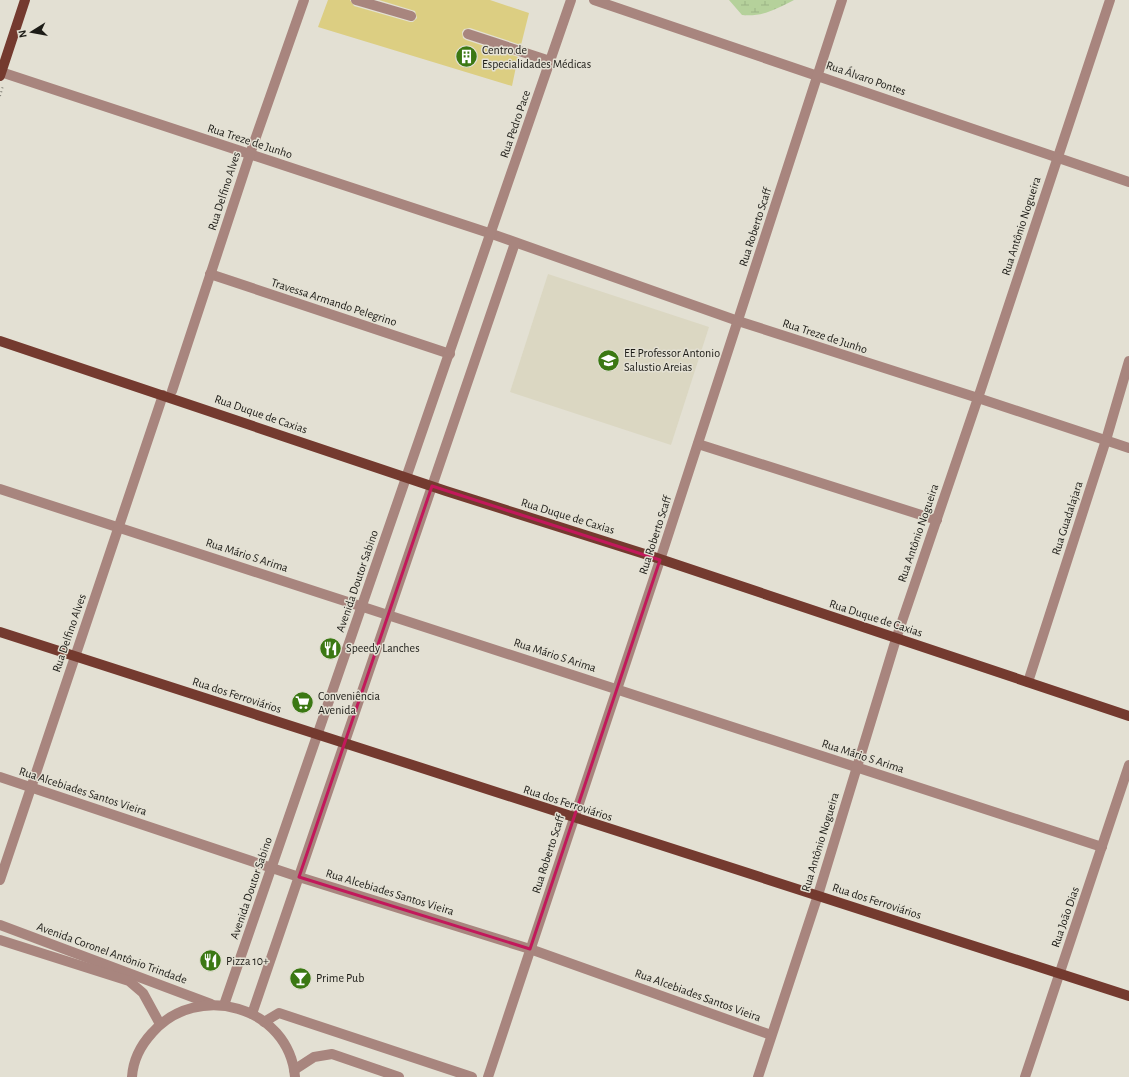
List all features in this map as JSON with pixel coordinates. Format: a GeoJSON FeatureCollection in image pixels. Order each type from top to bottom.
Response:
{"type":"FeatureCollection","features":[{"type":"Feature","properties":{"kind":"main road"},"geometry":{"type":"LineString","coordinates":[[1,74],[24,0]]}},
{"type":"Feature","properties":{"kind":"main road","name":"Rua Duque de Caxias"},"geometry":{"type":"LineString","coordinates":[[0,341],[167,393],[432,486],[1129,716]]}},
{"type":"Feature","properties":{"kind":"main road","name":"Rua dos Ferroviários"},"geometry":{"type":"LineString","coordinates":[[0,632],[1129,996]]}},
{"type":"Feature","properties":{"kind":"street","name":"Rua Delfino Alves"},"geometry":{"type":"LineString","coordinates":[[0,880],[118,527],[210,274],[304,0]]}},
{"type":"Feature","properties":{"kind":"street"},"geometry":{"type":"LineString","coordinates":[[356,0],[412,16]]}},
{"type":"Feature","properties":{"kind":"street","name":"Rua Pedro Pace"},"geometry":{"type":"LineString","coordinates":[[492,234],[571,0]]}},
{"type":"Feature","properties":{"kind":"street","name":"Rua Álvaro Pontes"},"geometry":{"type":"LineString","coordinates":[[594,0],[1129,182]]}},
{"type":"Feature","properties":{"kind":"street","name":"Rua Roberto Scaff"},"geometry":{"type":"LineString","coordinates":[[488,1077],[660,560],[842,0]]}},
{"type":"Feature","properties":{"kind":"street","name":"Rua Antônio Nogueira"},"geometry":{"type":"LineString","coordinates":[[758,1077],[818,895],[858,768],[896,639],[978,398],[1110,0]]}},
{"type":"Feature","properties":{"kind":"street"},"geometry":{"type":"LineString","coordinates":[[468,34],[550,61]]}},
{"type":"Feature","properties":{"kind":"street","name":"Rua Treze de Junho"},"geometry":{"type":"LineString","coordinates":[[1,74],[492,234],[738,321],[1129,448]]}},
{"type":"Feature","properties":{"kind":"street","name":"Avenida Doutor Sabino"},"geometry":{"type":"LineString","coordinates":[[219,1005],[272,867],[492,234]]}},
{"type":"Feature","properties":{"kind":"street"},"geometry":{"type":"LineString","coordinates":[[252,1014],[515,243]]}},
{"type":"Feature","properties":{"kind":"street","name":"Travessa Armando Pelegrino"},"geometry":{"type":"LineString","coordinates":[[210,274],[450,354]]}},
{"type":"Feature","properties":{"kind":"street","name":"Rua Guadalajara"},"geometry":{"type":"LineString","coordinates":[[1028,682],[1106,440],[1129,361]]}},
{"type":"Feature","properties":{"kind":"street"},"geometry":{"type":"LineString","coordinates":[[698,444],[936,520]]}},
{"type":"Feature","properties":{"kind":"street","name":"Rua Mário S Arima"},"geometry":{"type":"LineString","coordinates":[[0,489],[1102,847]]}},
{"type":"Feature","properties":{"kind":"street","name":"Rua João Dias"},"geometry":{"type":"LineString","coordinates":[[1025,1077],[1129,765]]}},
{"type":"Feature","properties":{"kind":"street","name":"Rua Alcebiades Santos Vieira"},"geometry":{"type":"LineString","coordinates":[[0,777],[272,867],[298,877],[530,949],[772,1035]]}},
{"type":"Feature","properties":{"kind":"street","name":"Avenida Coronel Antônio Trindade"},"geometry":{"type":"LineString","coordinates":[[0,925],[219,1005],[252,1014],[264,1022],[278,1036],[285,1047],[294,1074]]}},
{"type":"Feature","properties":{"kind":"street","name":"Avenida Coronel Antônio Trindade"},"geometry":{"type":"LineString","coordinates":[[0,940],[129,981],[143,993],[160,1024]]}},
{"type":"Feature","properties":{"kind":"street"},"geometry":{"type":"LineString","coordinates":[[132,1077],[132,1069],[142,1044],[160,1024],[174,1014],[190,1008],[219,1005]]}},
{"type":"Feature","properties":{"kind":"street"},"geometry":{"type":"LineString","coordinates":[[264,1022],[279,1013],[472,1077]]}},
{"type":"Feature","properties":{"kind":"street"},"geometry":{"type":"LineString","coordinates":[[294,1074],[314,1057],[332,1054],[399,1077]]}},
{"type":"Feature","properties":{"kind":"highlighted area"},"geometry":{"type":"Polygon","coordinates":[[[432,486],[660,560],[530,949],[299,877],[432,486]]]}},
{"type":"Feature","properties":{"kind":"shaded area","name":"EE Professor Antonio Salustio Areias"},"geometry":{"type":"Polygon","coordinates":[[[548,274],[709,327],[671,445],[510,392],[548,274]]]}},
{"type":"Feature","properties":{"kind":"green space"},"geometry":{"type":"Polygon","coordinates":[[[729,0],[794,0],[763,14],[742,15],[729,0]]]}},
{"type":"Feature","properties":{"kind":"building","name":"Centro de Especialidades Médicas"},"geometry":{"type":"Polygon","coordinates":[[[328,0],[350,0],[354,6],[410,22],[413,22],[417,18],[415,11],[379,0],[490,0],[529,13],[521,45],[470,28],[464,29],[462,32],[463,38],[466,40],[518,57],[512,86],[318,27],[328,0]]]}},
{"type":"Feature","properties":{"kind":"place","name":"Centro de Especialidades Médicas"},"geometry":{"type":"Point","coordinates":[467,57]}},
{"type":"Feature","properties":{"kind":"place","name":"EE Professor Antonio Salustio Areias"},"geometry":{"type":"Point","coordinates":[609,360]}},
{"type":"Feature","properties":{"kind":"place","name":"Speedy Lanches"},"geometry":{"type":"Point","coordinates":[331,648]}},
{"type":"Feature","properties":{"kind":"place","name":"Conveniência Avenida"},"geometry":{"type":"Point","coordinates":[303,703]}},
{"type":"Feature","properties":{"kind":"place","name":"Pizza 10+"},"geometry":{"type":"Point","coordinates":[211,961]}},
{"type":"Feature","properties":{"kind":"place","name":"Prime Pub"},"geometry":{"type":"Point","coordinates":[300,978]}}]}
